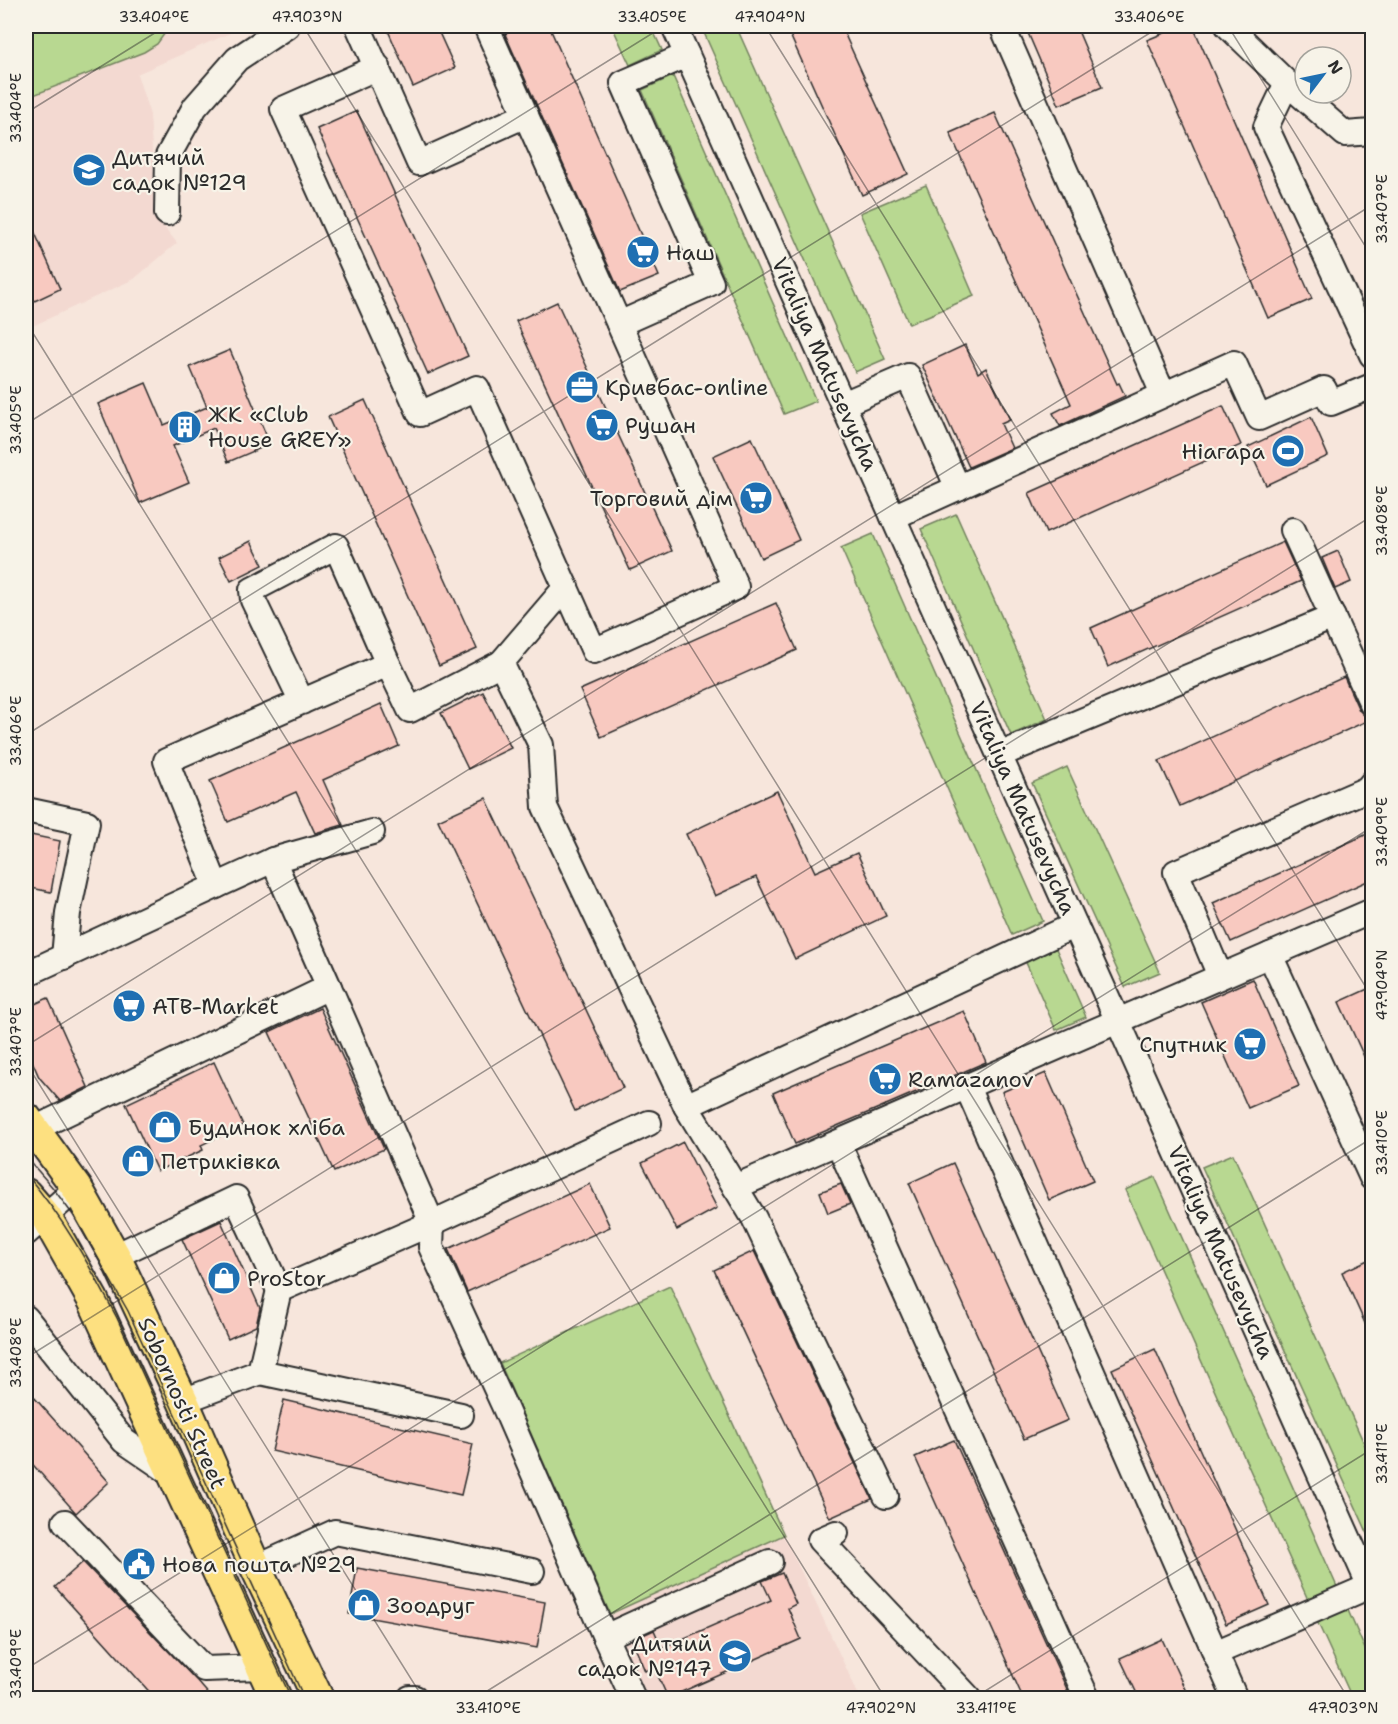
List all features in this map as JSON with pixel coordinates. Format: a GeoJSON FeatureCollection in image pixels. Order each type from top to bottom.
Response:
{"type":"FeatureCollection","features":[{"type":"Feature","properties":{"kind":"main road","name":"Sobornosti Street"},"geometry":{"type":"LineString","coordinates":[[30,1124],[77,1188],[115,1256],[183,1401],[256,1568],[318,1698]]}},
{"type":"Feature","properties":{"kind":"main road","name":"Sobornosti Street"},"geometry":{"type":"LineString","coordinates":[[26,1194],[36,1225],[93,1300],[276,1698]]}},
{"type":"Feature","properties":{"kind":"street"},"geometry":{"type":"LineString","coordinates":[[167,213],[168,156],[195,107],[237,59],[286,26]]}},
{"type":"Feature","properties":{"kind":"street"},"geometry":{"type":"LineString","coordinates":[[358,26],[378,67],[418,163],[526,115]]}},
{"type":"Feature","properties":{"kind":"street"},"geometry":{"type":"LineString","coordinates":[[378,67],[284,109],[420,414],[477,388],[594,651],[736,587],[486,26]]}},
{"type":"Feature","properties":{"kind":"street","name":"Vitaliya Matusevycha"},"geometry":{"type":"LineString","coordinates":[[674,26],[1371,1588]]}},
{"type":"Feature","properties":{"kind":"street"},"geometry":{"type":"LineString","coordinates":[[1002,26],[1163,394]]}},
{"type":"Feature","properties":{"kind":"street"},"geometry":{"type":"LineString","coordinates":[[1228,26],[1345,134],[1372,132]]}},
{"type":"Feature","properties":{"kind":"street"},"geometry":{"type":"LineString","coordinates":[[618,324],[711,283],[623,83],[687,55]]}},
{"type":"Feature","properties":{"kind":"street"},"geometry":{"type":"LineString","coordinates":[[1287,82],[1266,127],[1372,355]]}},
{"type":"Feature","properties":{"kind":"street"},"geometry":{"type":"LineString","coordinates":[[893,517],[1234,363],[1259,418],[1324,389],[1331,403],[1372,386]]}},
{"type":"Feature","properties":{"kind":"street"},"geometry":{"type":"LineString","coordinates":[[843,404],[908,376],[958,488]]}},
{"type":"Feature","properties":{"kind":"street"},"geometry":{"type":"LineString","coordinates":[[1293,530],[1372,704]]}},
{"type":"Feature","properties":{"kind":"street"},"geometry":{"type":"LineString","coordinates":[[302,702],[253,600],[252,590],[336,546],[410,710],[501,663],[566,587]]}},
{"type":"Feature","properties":{"kind":"street"},"geometry":{"type":"LineString","coordinates":[[999,755],[1333,617]]}},
{"type":"Feature","properties":{"kind":"street"},"geometry":{"type":"LineString","coordinates":[[501,663],[541,746],[545,807],[686,1106],[754,1218],[886,1496]]}},
{"type":"Feature","properties":{"kind":"street"},"geometry":{"type":"LineString","coordinates":[[216,886],[166,761],[388,664]]}},
{"type":"Feature","properties":{"kind":"street"},"geometry":{"type":"LineString","coordinates":[[1220,976],[1176,872],[1367,789],[1372,783]]}},
{"type":"Feature","properties":{"kind":"street"},"geometry":{"type":"LineString","coordinates":[[26,810],[87,823],[68,913],[64,957]]}},
{"type":"Feature","properties":{"kind":"street"},"geometry":{"type":"LineString","coordinates":[[26,974],[273,860],[372,832]]}},
{"type":"Feature","properties":{"kind":"street"},"geometry":{"type":"LineString","coordinates":[[273,860],[432,1223],[431,1247],[633,1698]]}},
{"type":"Feature","properties":{"kind":"street"},"geometry":{"type":"LineString","coordinates":[[735,1188],[1220,976],[1372,913]]}},
{"type":"Feature","properties":{"kind":"street"},"geometry":{"type":"LineString","coordinates":[[686,1106],[1075,925]]}},
{"type":"Feature","properties":{"kind":"street"},"geometry":{"type":"LineString","coordinates":[[1270,955],[1372,1178]]}},
{"type":"Feature","properties":{"kind":"street"},"geometry":{"type":"LineString","coordinates":[[30,1124],[329,987]]}},
{"type":"Feature","properties":{"kind":"street"},"geometry":{"type":"LineString","coordinates":[[967,1087],[1235,1698]]}},
{"type":"Feature","properties":{"kind":"street"},"geometry":{"type":"LineString","coordinates":[[279,1290],[432,1223],[649,1123]]}},
{"type":"Feature","properties":{"kind":"street"},"geometry":{"type":"LineString","coordinates":[[838,1143],[1087,1698]]}},
{"type":"Feature","properties":{"kind":"street"},"geometry":{"type":"LineString","coordinates":[[36,1225],[77,1188]]}},
{"type":"Feature","properties":{"kind":"street"},"geometry":{"type":"LineString","coordinates":[[115,1256],[237,1198],[279,1290],[260,1372]]}},
{"type":"Feature","properties":{"kind":"street"},"geometry":{"type":"LineString","coordinates":[[26,1318],[124,1441],[174,1475]]}},
{"type":"Feature","properties":{"kind":"street"},"geometry":{"type":"LineString","coordinates":[[183,1401],[260,1372],[461,1415]]}},
{"type":"Feature","properties":{"kind":"street"},"geometry":{"type":"LineString","coordinates":[[65,1522],[204,1669],[262,1667]]}},
{"type":"Feature","properties":{"kind":"street"},"geometry":{"type":"LineString","coordinates":[[256,1568],[335,1532],[532,1571]]}},
{"type":"Feature","properties":{"kind":"street"},"geometry":{"type":"LineString","coordinates":[[836,1533],[820,1540],[969,1698]]}},
{"type":"Feature","properties":{"kind":"street"},"geometry":{"type":"LineString","coordinates":[[605,1637],[770,1562]]}},
{"type":"Feature","properties":{"kind":"street"},"geometry":{"type":"LineString","coordinates":[[1215,1653],[1371,1588]]}},
{"type":"Feature","properties":{"kind":"shaded area","name":"Дитячий садок №129"},"geometry":{"type":"Polygon","coordinates":[[[26,26],[246,26],[137,74],[150,115],[156,217],[177,243],[134,279],[26,329],[26,26]]]}},
{"type":"Feature","properties":{"kind":"shaded area","name":"Дитяий садок №147"},"geometry":{"type":"Polygon","coordinates":[[[784,1535],[860,1698],[649,1698],[610,1614],[784,1535]]]}},
{"type":"Feature","properties":{"kind":"green space"},"geometry":{"type":"Polygon","coordinates":[[[26,26],[170,26],[157,44],[144,52],[26,98],[26,26]]]}},
{"type":"Feature","properties":{"kind":"green space"},"geometry":{"type":"Polygon","coordinates":[[[612,26],[651,26],[662,50],[630,65],[612,26]]]}},
{"type":"Feature","properties":{"kind":"green space"},"geometry":{"type":"Polygon","coordinates":[[[701,26],[736,26],[885,359],[855,372],[701,26]]]}},
{"type":"Feature","properties":{"kind":"green space"},"geometry":{"type":"Polygon","coordinates":[[[673,76],[816,401],[784,414],[642,90],[673,76]]]}},
{"type":"Feature","properties":{"kind":"green space"},"geometry":{"type":"Polygon","coordinates":[[[926,185],[974,296],[909,324],[860,213],[926,185]]]}},
{"type":"Feature","properties":{"kind":"green space"},"geometry":{"type":"Polygon","coordinates":[[[956,514],[1047,719],[1011,735],[921,529],[956,514]]]}},
{"type":"Feature","properties":{"kind":"green space"},"geometry":{"type":"Polygon","coordinates":[[[873,534],[1043,921],[1012,935],[841,548],[873,534]]]}},
{"type":"Feature","properties":{"kind":"green space"},"geometry":{"type":"Polygon","coordinates":[[[1067,767],[1160,972],[1125,987],[1032,783],[1067,767]]]}},
{"type":"Feature","properties":{"kind":"green space"},"geometry":{"type":"Polygon","coordinates":[[[1054,944],[1086,1017],[1056,1030],[1024,958],[1054,944]]]}},
{"type":"Feature","properties":{"kind":"green space"},"geometry":{"type":"Polygon","coordinates":[[[1233,1154],[1372,1461],[1372,1543],[1202,1167],[1233,1154]]]}},
{"type":"Feature","properties":{"kind":"green space"},"geometry":{"type":"Polygon","coordinates":[[[1155,1177],[1338,1589],[1309,1602],[1125,1190],[1155,1177]]]}},
{"type":"Feature","properties":{"kind":"green space"},"geometry":{"type":"Polygon","coordinates":[[[670,1286],[784,1535],[610,1614],[500,1363],[670,1286]]]}},
{"type":"Feature","properties":{"kind":"green space"},"geometry":{"type":"Polygon","coordinates":[[[1347,1608],[1372,1665],[1372,1698],[1352,1698],[1317,1621],[1347,1608]]]}},
{"type":"Feature","properties":{"kind":"building"},"geometry":{"type":"Polygon","coordinates":[[[386,26],[436,26],[455,68],[413,87],[386,26]]]}},
{"type":"Feature","properties":{"kind":"building"},"geometry":{"type":"Polygon","coordinates":[[[525,26],[549,26],[659,276],[620,292],[505,34],[525,26]]]}},
{"type":"Feature","properties":{"kind":"building"},"geometry":{"type":"Polygon","coordinates":[[[786,26],[841,26],[908,174],[862,195],[786,26]]]}},
{"type":"Feature","properties":{"kind":"building"},"geometry":{"type":"Polygon","coordinates":[[[1025,26],[1076,26],[1102,87],[1059,105],[1025,26]]]}},
{"type":"Feature","properties":{"kind":"building"},"geometry":{"type":"Polygon","coordinates":[[[1181,26],[1193,26],[1312,299],[1268,318],[1147,40],[1181,26]]]}},
{"type":"Feature","properties":{"kind":"building"},"geometry":{"type":"Polygon","coordinates":[[[357,111],[468,356],[428,374],[317,129],[357,111]]]}},
{"type":"Feature","properties":{"kind":"building"},"geometry":{"type":"Polygon","coordinates":[[[995,113],[1117,384],[1119,383],[1125,396],[1060,426],[1053,413],[1071,404],[950,133],[995,113]]]}},
{"type":"Feature","properties":{"kind":"building"},"geometry":{"type":"Polygon","coordinates":[[[26,213],[60,289],[26,305],[26,213]]]}},
{"type":"Feature","properties":{"kind":"building"},"geometry":{"type":"Polygon","coordinates":[[[557,302],[672,551],[630,570],[516,321],[557,302]]]}},
{"type":"Feature","properties":{"kind":"building"},"geometry":{"type":"Polygon","coordinates":[[[965,345],[978,373],[986,368],[1010,420],[1001,424],[1012,448],[969,467],[922,365],[965,345]]]}},
{"type":"Feature","properties":{"kind":"building","name":"ЖК «Club House GREY»"},"geometry":{"type":"Polygon","coordinates":[[[230,350],[270,444],[228,462],[214,428],[173,446],[189,482],[140,503],[98,404],[146,383],[164,425],[207,407],[190,367],[230,350]]]}},
{"type":"Feature","properties":{"kind":"building"},"geometry":{"type":"Polygon","coordinates":[[[365,400],[477,649],[439,666],[328,417],[365,400]]]}},
{"type":"Feature","properties":{"kind":"building"},"geometry":{"type":"Polygon","coordinates":[[[1223,406],[1241,445],[1046,533],[1029,493],[1223,406]]]}},
{"type":"Feature","properties":{"kind":"building","name":"Ніагара"},"geometry":{"type":"Polygon","coordinates":[[[1311,417],[1328,456],[1266,485],[1248,447],[1311,417]]]}},
{"type":"Feature","properties":{"kind":"building","name":"Торговий дім"},"geometry":{"type":"Polygon","coordinates":[[[752,438],[799,540],[761,558],[713,456],[752,438]]]}},
{"type":"Feature","properties":{"kind":"building"},"geometry":{"type":"Polygon","coordinates":[[[251,541],[263,565],[231,581],[219,557],[251,541]]]}},
{"type":"Feature","properties":{"kind":"building"},"geometry":{"type":"Polygon","coordinates":[[[1283,542],[1301,581],[1108,667],[1091,628],[1283,542]]]}},
{"type":"Feature","properties":{"kind":"building"},"geometry":{"type":"Polygon","coordinates":[[[1338,551],[1351,582],[1335,589],[1322,558],[1338,551]]]}},
{"type":"Feature","properties":{"kind":"building"},"geometry":{"type":"Polygon","coordinates":[[[776,603],[797,650],[601,737],[580,690],[776,603]]]}},
{"type":"Feature","properties":{"kind":"building"},"geometry":{"type":"Polygon","coordinates":[[[1344,677],[1359,710],[1369,720],[1180,806],[1159,761],[1344,677]]]}},
{"type":"Feature","properties":{"kind":"building"},"geometry":{"type":"Polygon","coordinates":[[[483,692],[511,748],[468,769],[441,713],[483,692]]]}},
{"type":"Feature","properties":{"kind":"building"},"geometry":{"type":"Polygon","coordinates":[[[381,704],[399,746],[323,780],[343,825],[315,833],[296,792],[228,822],[210,781],[381,704]]]}},
{"type":"Feature","properties":{"kind":"building"},"geometry":{"type":"Polygon","coordinates":[[[777,791],[815,872],[857,853],[886,916],[795,959],[756,877],[715,896],[686,834],[777,791]]]}},
{"type":"Feature","properties":{"kind":"building"},"geometry":{"type":"Polygon","coordinates":[[[486,798],[623,1088],[575,1111],[438,820],[486,798]]]}},
{"type":"Feature","properties":{"kind":"building"},"geometry":{"type":"Polygon","coordinates":[[[1372,832],[1372,879],[1231,942],[1213,903],[1372,832]]]}},
{"type":"Feature","properties":{"kind":"building"},"geometry":{"type":"Polygon","coordinates":[[[26,834],[60,841],[51,892],[26,887],[26,834]]]}},
{"type":"Feature","properties":{"kind":"building","name":"Спутник"},"geometry":{"type":"Polygon","coordinates":[[[1253,979],[1299,1086],[1248,1108],[1201,1002],[1253,979]]]}},
{"type":"Feature","properties":{"kind":"building"},"geometry":{"type":"Polygon","coordinates":[[[1372,987],[1372,1074],[1339,1002],[1372,987]]]}},
{"type":"Feature","properties":{"kind":"building"},"geometry":{"type":"Polygon","coordinates":[[[48,998],[88,1087],[60,1101],[39,1077],[26,1047],[26,1008],[48,998]]]}},
{"type":"Feature","properties":{"kind":"building"},"geometry":{"type":"Polygon","coordinates":[[[320,1008],[384,1149],[334,1172],[269,1032],[320,1008]]]}},
{"type":"Feature","properties":{"kind":"building"},"geometry":{"type":"Polygon","coordinates":[[[964,1011],[986,1062],[795,1144],[773,1093],[964,1011]]]}},
{"type":"Feature","properties":{"kind":"building"},"geometry":{"type":"Polygon","coordinates":[[[214,1062],[243,1125],[201,1145],[203,1150],[157,1171],[126,1104],[214,1062]]]}},
{"type":"Feature","properties":{"kind":"building"},"geometry":{"type":"Polygon","coordinates":[[[1046,1073],[1093,1181],[1049,1200],[1002,1092],[1046,1073]]]}},
{"type":"Feature","properties":{"kind":"building"},"geometry":{"type":"Polygon","coordinates":[[[683,1142],[717,1208],[677,1230],[642,1163],[683,1142]]]}},
{"type":"Feature","properties":{"kind":"building"},"geometry":{"type":"Polygon","coordinates":[[[953,1163],[1068,1420],[1024,1439],[909,1183],[953,1163]]]}},
{"type":"Feature","properties":{"kind":"building"},"geometry":{"type":"Polygon","coordinates":[[[590,1184],[610,1227],[467,1292],[448,1249],[590,1184]]]}},
{"type":"Feature","properties":{"kind":"building"},"geometry":{"type":"Polygon","coordinates":[[[841,1184],[850,1204],[828,1213],[820,1192],[841,1184]]]}},
{"type":"Feature","properties":{"kind":"building","name":"ProStor"},"geometry":{"type":"Polygon","coordinates":[[[221,1221],[260,1308],[256,1326],[228,1339],[182,1239],[221,1221]]]}},
{"type":"Feature","properties":{"kind":"building"},"geometry":{"type":"Polygon","coordinates":[[[754,1251],[872,1499],[830,1518],[714,1270],[754,1251]]]}},
{"type":"Feature","properties":{"kind":"building"},"geometry":{"type":"Polygon","coordinates":[[[1372,1258],[1372,1339],[1342,1272],[1372,1258]]]}},
{"type":"Feature","properties":{"kind":"building"},"geometry":{"type":"Polygon","coordinates":[[[1155,1349],[1269,1605],[1226,1624],[1112,1369],[1155,1349]]]}},
{"type":"Feature","properties":{"kind":"building"},"geometry":{"type":"Polygon","coordinates":[[[26,1388],[109,1482],[76,1513],[26,1457],[26,1388]]]}},
{"type":"Feature","properties":{"kind":"building"},"geometry":{"type":"Polygon","coordinates":[[[284,1400],[473,1444],[461,1495],[272,1451],[284,1400]]]}},
{"type":"Feature","properties":{"kind":"building"},"geometry":{"type":"Polygon","coordinates":[[[954,1440],[1071,1698],[1023,1698],[915,1457],[954,1440]]]}},
{"type":"Feature","properties":{"kind":"building"},"geometry":{"type":"Polygon","coordinates":[[[83,1562],[212,1698],[155,1698],[55,1587],[83,1562]]]}},
{"type":"Feature","properties":{"kind":"building"},"geometry":{"type":"Polygon","coordinates":[[[357,1568],[545,1602],[537,1648],[349,1614],[357,1568]]]}},
{"type":"Feature","properties":{"kind":"building"},"geometry":{"type":"Polygon","coordinates":[[[782,1573],[796,1604],[788,1608],[801,1639],[668,1698],[654,1667],[645,1671],[632,1640],[654,1630],[662,1648],[771,1600],[762,1581],[782,1573]]]}},
{"type":"Feature","properties":{"kind":"building"},"geometry":{"type":"Polygon","coordinates":[[[1162,1639],[1189,1698],[1139,1698],[1120,1658],[1162,1639]]]}},
{"type":"Feature","properties":{"kind":"tram line"},"geometry":{"type":"LineString","coordinates":[[26,1157],[73,1215],[128,1311],[304,1698]]}},
{"type":"Feature","properties":{"kind":"tram line"},"geometry":{"type":"LineString","coordinates":[[26,1174],[76,1243],[117,1318],[291,1698]]}},
{"type":"Feature","properties":{"kind":"place","name":"Дитячий садок №129"},"geometry":{"type":"Point","coordinates":[89,170]}},
{"type":"Feature","properties":{"kind":"place","name":"Наш"},"geometry":{"type":"Point","coordinates":[643,252]}},
{"type":"Feature","properties":{"kind":"place","name":"Кривбас-online"},"geometry":{"type":"Point","coordinates":[582,387]}},
{"type":"Feature","properties":{"kind":"place","name":"Рушан"},"geometry":{"type":"Point","coordinates":[602,425]}},
{"type":"Feature","properties":{"kind":"place","name":"ЖК «Club House GREY»"},"geometry":{"type":"Point","coordinates":[185,427]}},
{"type":"Feature","properties":{"kind":"place","name":"Ніагара"},"geometry":{"type":"Point","coordinates":[1288,451]}},
{"type":"Feature","properties":{"kind":"place","name":"Торговий дім"},"geometry":{"type":"Point","coordinates":[756,498]}},
{"type":"Feature","properties":{"kind":"place","name":"ATB-Market"},"geometry":{"type":"Point","coordinates":[129,1006]}},
{"type":"Feature","properties":{"kind":"place","name":"Спутник"},"geometry":{"type":"Point","coordinates":[1250,1044]}},
{"type":"Feature","properties":{"kind":"place","name":"Ramazanov"},"geometry":{"type":"Point","coordinates":[885,1079]}},
{"type":"Feature","properties":{"kind":"place","name":"Будинок хліба"},"geometry":{"type":"Point","coordinates":[165,1127]}},
{"type":"Feature","properties":{"kind":"place","name":"Петриківка"},"geometry":{"type":"Point","coordinates":[138,1161]}},
{"type":"Feature","properties":{"kind":"place","name":"ProStor"},"geometry":{"type":"Point","coordinates":[224,1278]}},
{"type":"Feature","properties":{"kind":"place","name":"Нова пошта №29"},"geometry":{"type":"Point","coordinates":[139,1564]}},
{"type":"Feature","properties":{"kind":"place","name":"Зоодруг"},"geometry":{"type":"Point","coordinates":[364,1605]}},
{"type":"Feature","properties":{"kind":"place","name":"Дитяий садок №147"},"geometry":{"type":"Point","coordinates":[735,1656]}}]}
